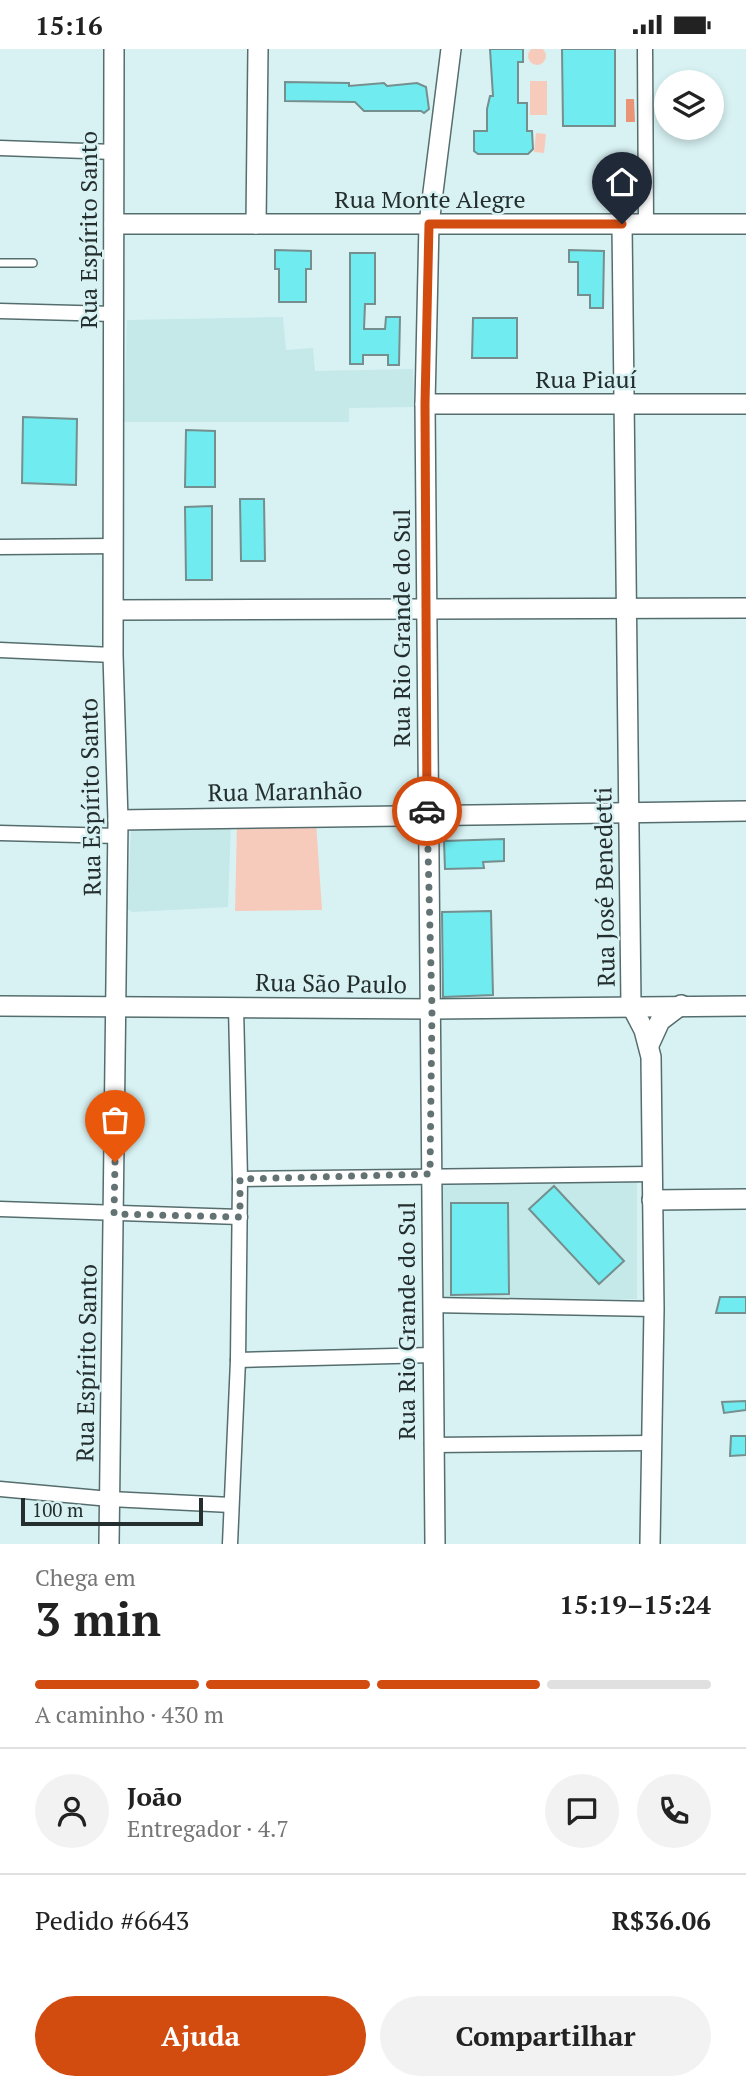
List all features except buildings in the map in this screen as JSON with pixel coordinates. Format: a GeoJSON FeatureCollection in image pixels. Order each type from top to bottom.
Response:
{"type":"FeatureCollection","features":[{"type":"Feature","properties":{"kind":"street","name":"Rua Espírito Santo"},"geometry":{"type":"LineString","coordinates":[[109,1544],[118,828],[113,655],[114,49]]}},
{"type":"Feature","properties":{"kind":"street"},"geometry":{"type":"LineString","coordinates":[[256,224],[258,49]]}},
{"type":"Feature","properties":{"kind":"street","name":"Rua Rio Grande do Sul"},"geometry":{"type":"LineString","coordinates":[[435,1544],[432,1445],[432,1009],[427,815],[425,404],[429,224],[451,49]]}},
{"type":"Feature","properties":{"kind":"street"},"geometry":{"type":"LineString","coordinates":[[645,49],[646,224]]}},
{"type":"Feature","properties":{"kind":"street"},"geometry":{"type":"LineString","coordinates":[[0,148],[114,152]]}},
{"type":"Feature","properties":{"kind":"street","name":"Rua Monte Alegre"},"geometry":{"type":"LineString","coordinates":[[114,224],[746,224]]}},
{"type":"Feature","properties":{"kind":"street","name":"Rua José Benedetti"},"geometry":{"type":"LineString","coordinates":[[622,224],[631,1005],[649,1045],[654,1309],[650,1544]]}},
{"type":"Feature","properties":{"kind":"street"},"geometry":{"type":"LineString","coordinates":[[0,311],[114,314]]}},
{"type":"Feature","properties":{"kind":"street","name":"Rua Piauí"},"geometry":{"type":"LineString","coordinates":[[425,404],[746,404]]}},
{"type":"Feature","properties":{"kind":"street"},"geometry":{"type":"LineString","coordinates":[[0,547],[113,546]]}},
{"type":"Feature","properties":{"kind":"street"},"geometry":{"type":"LineString","coordinates":[[114,610],[746,608]]}},
{"type":"Feature","properties":{"kind":"street"},"geometry":{"type":"LineString","coordinates":[[0,650],[113,655]]}},
{"type":"Feature","properties":{"kind":"street","name":"Rua Maranhão"},"geometry":{"type":"LineString","coordinates":[[118,828],[427,815],[746,811]]}},
{"type":"Feature","properties":{"kind":"street"},"geometry":{"type":"LineString","coordinates":[[0,833],[118,828]]}},
{"type":"Feature","properties":{"kind":"street"},"geometry":{"type":"LineString","coordinates":[[649,1045],[660,1021],[681,1005]]}},
{"type":"Feature","properties":{"kind":"street","name":"Rua São Paulo"},"geometry":{"type":"LineString","coordinates":[[0,1006],[432,1009],[746,1006]]}},
{"type":"Feature","properties":{"kind":"street"},"geometry":{"type":"LineString","coordinates":[[230,1544],[238,1360],[240,1217],[236,1007]]}},
{"type":"Feature","properties":{"kind":"street"},"geometry":{"type":"LineString","coordinates":[[240,1179],[430,1174],[650,1174]]}},
{"type":"Feature","properties":{"kind":"street"},"geometry":{"type":"LineString","coordinates":[[652,1200],[746,1199]]}},
{"type":"Feature","properties":{"kind":"street"},"geometry":{"type":"LineString","coordinates":[[0,1209],[240,1217]]}},
{"type":"Feature","properties":{"kind":"street"},"geometry":{"type":"LineString","coordinates":[[432,1305],[654,1309]]}},
{"type":"Feature","properties":{"kind":"street"},"geometry":{"type":"LineString","coordinates":[[238,1360],[433,1355]]}},
{"type":"Feature","properties":{"kind":"street"},"geometry":{"type":"LineString","coordinates":[[432,1445],[651,1443]]}},
{"type":"Feature","properties":{"kind":"street"},"geometry":{"type":"LineString","coordinates":[[0,1489],[110,1499],[231,1505]]}},
{"type":"Feature","properties":{"kind":"lane"},"geometry":{"type":"LineString","coordinates":[[0,263],[33,263]]}},
{"type":"Feature","properties":{"kind":"shaded area"},"geometry":{"type":"Polygon","coordinates":[[[537,47],[543,50],[546,56],[543,62],[537,65],[531,62],[528,56],[531,50],[537,47]]]}},
{"type":"Feature","properties":{"kind":"shaded area"},"geometry":{"type":"Polygon","coordinates":[[[530,81],[547,81],[547,115],[530,115],[530,81]]]}},
{"type":"Feature","properties":{"kind":"shaded area"},"geometry":{"type":"Polygon","coordinates":[[[626,99],[634,99],[635,122],[626,122],[626,99]]]}},
{"type":"Feature","properties":{"kind":"shaded area"},"geometry":{"type":"Polygon","coordinates":[[[536,133],[546,134],[544,153],[534,152],[536,133]]]}},
{"type":"Feature","properties":{"kind":"shaded area"},"geometry":{"type":"Polygon","coordinates":[[[283,317],[286,350],[313,348],[315,371],[413,369],[414,407],[349,408],[349,422],[124,422],[127,320],[283,317]]]}},
{"type":"Feature","properties":{"kind":"shaded area"},"geometry":{"type":"Polygon","coordinates":[[[231,822],[228,907],[132,912],[128,909],[131,825],[231,822]]]}},
{"type":"Feature","properties":{"kind":"shaded area"},"geometry":{"type":"Polygon","coordinates":[[[316,822],[322,910],[235,911],[237,824],[316,822]]]}},
{"type":"Feature","properties":{"kind":"shaded area"},"geometry":{"type":"Polygon","coordinates":[[[439,1178],[637,1178],[637,1299],[439,1299],[439,1178]]]}},
{"type":"Feature","properties":{"kind":"way so far"},"geometry":{"type":"LineString","coordinates":[[115,1162],[114,1214],[240,1217],[240,1179],[430,1174],[432,1009],[427,811]]}},
{"type":"Feature","properties":{"kind":"route"},"geometry":{"type":"LineString","coordinates":[[427,811],[425,404],[429,224],[622,224]]}}]}
